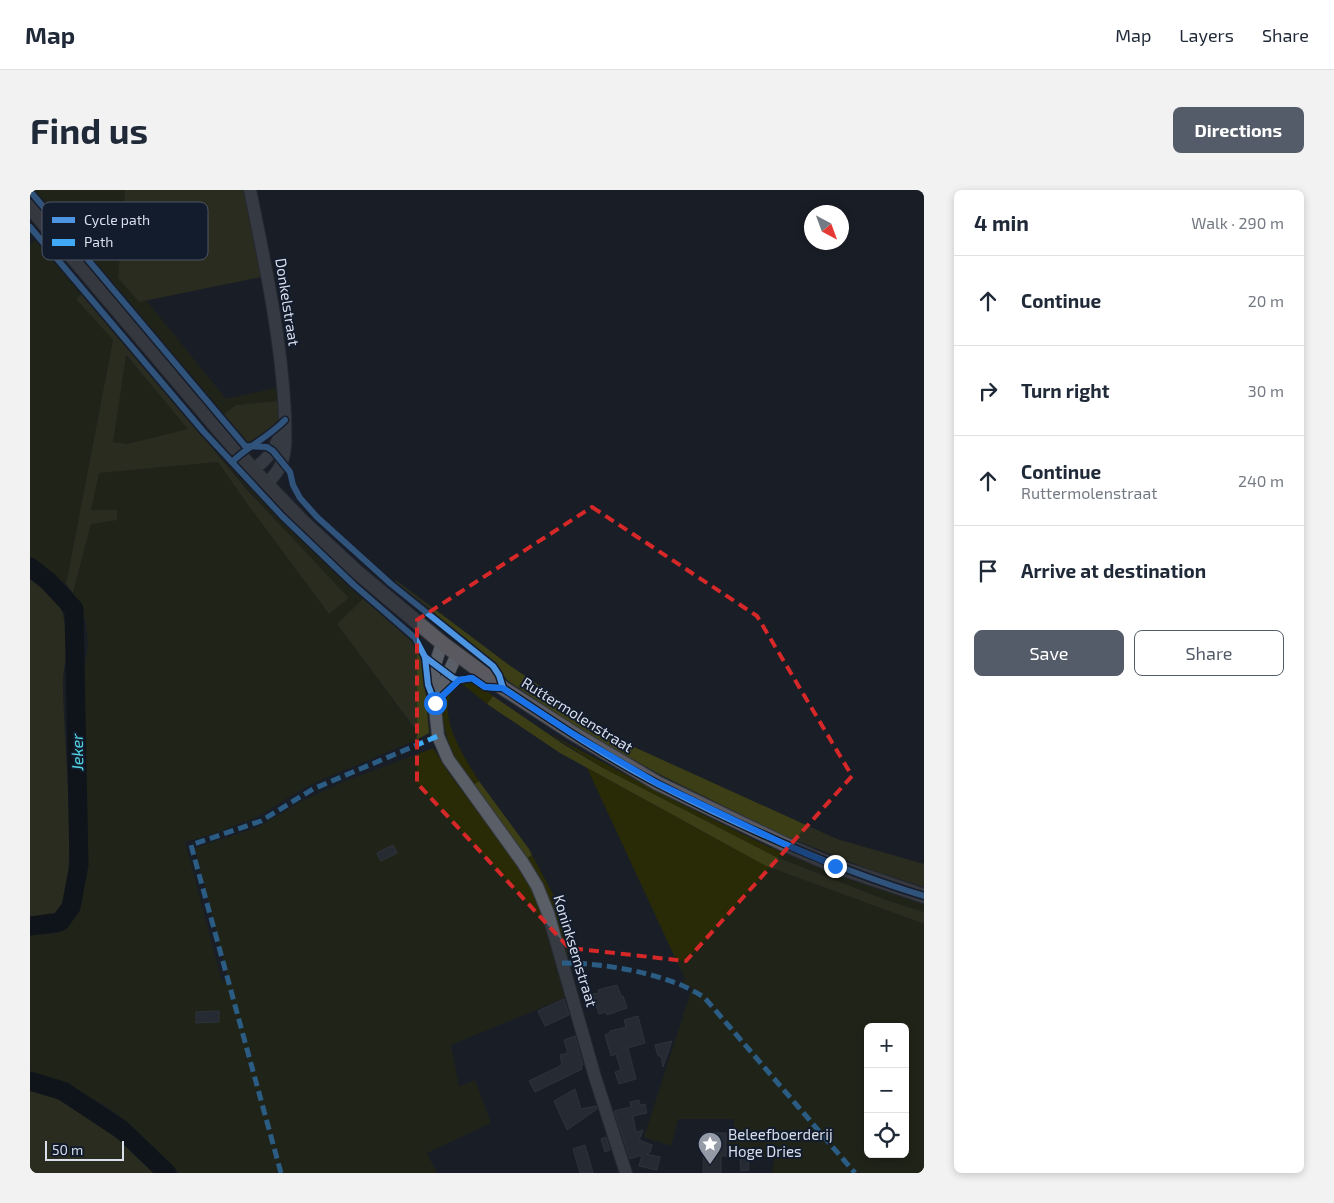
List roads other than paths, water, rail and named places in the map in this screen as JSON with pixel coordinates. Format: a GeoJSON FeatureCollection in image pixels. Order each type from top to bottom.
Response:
{"type":"FeatureCollection","features":[{"type":"Feature","properties":{"kind":"main road","name":"Ruttermolenstraat"},"geometry":{"type":"LineString","coordinates":[[30,207],[42,221]]}},
{"type":"Feature","properties":{"kind":"main road","name":"Ruttermolenstraat"},"geometry":{"type":"LineString","coordinates":[[75,260],[254,470],[303,522],[358,574],[442,643],[502,688],[570,732],[657,783],[784,844],[844,869],[924,896]]}},
{"type":"Feature","properties":{"kind":"street","name":"Donkelstraat"},"geometry":{"type":"LineString","coordinates":[[250,190],[271,302],[284,395],[286,438],[282,462],[277,473],[267,484]]}},
{"type":"Feature","properties":{"kind":"street","name":"Donkelstraat"},"geometry":{"type":"LineString","coordinates":[[254,470],[273,451],[285,420]]}},
{"type":"Feature","properties":{"kind":"street","name":"Koninksemstraat"},"geometry":{"type":"LineString","coordinates":[[442,643],[432,688],[438,736],[445,754],[523,863],[537,886],[548,913],[592,1067],[626,1173]]}},
{"type":"Feature","properties":{"kind":"street"},"geometry":{"type":"LineString","coordinates":[[435,703],[458,654]]}},
{"type":"Feature","properties":{"kind":"waterway","name":"Jeker"},"geometry":{"type":"LineString","coordinates":[[30,567],[48,581],[74,609],[79,865],[71,907],[60,922],[30,926]]}},
{"type":"Feature","properties":{"kind":"waterway","name":"Jeker"},"geometry":{"type":"LineString","coordinates":[[30,1081],[63,1091],[122,1130],[167,1173]]}},
{"type":"Feature","properties":{"kind":"place","name":"Beleefboerderij Hoge Dries"},"geometry":{"type":"Point","coordinates":[710,1165]}}]}
